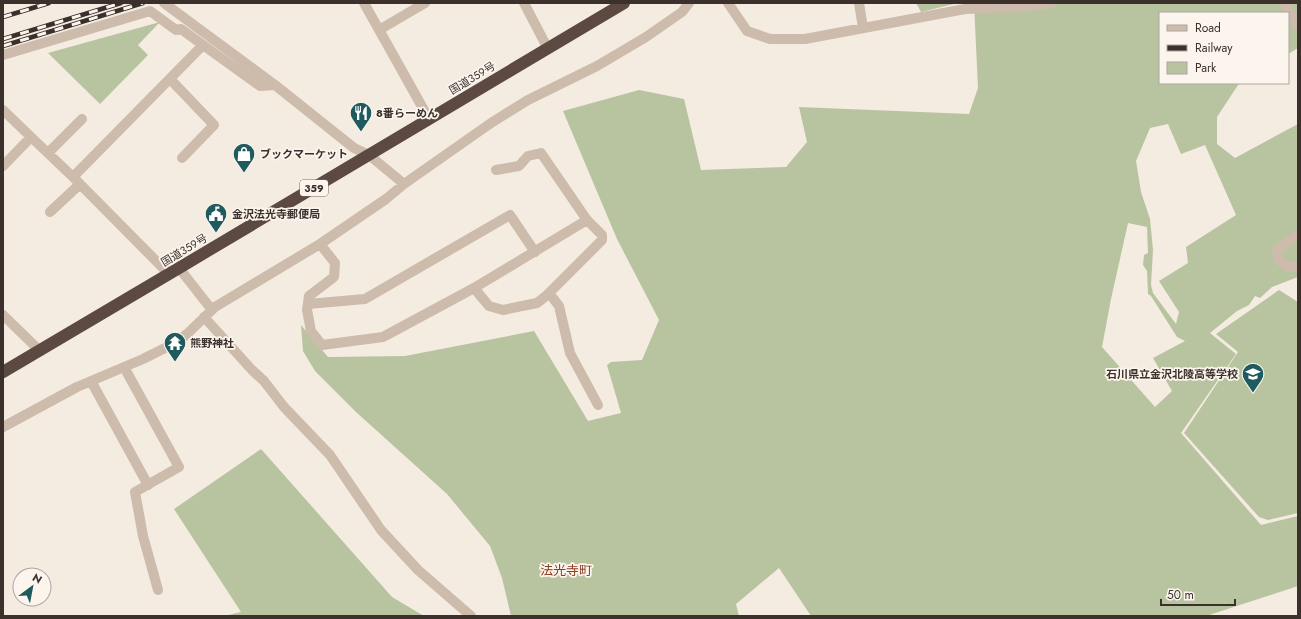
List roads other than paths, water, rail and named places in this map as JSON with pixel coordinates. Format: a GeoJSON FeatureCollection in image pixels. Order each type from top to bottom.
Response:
{"type":"FeatureCollection","features":[{"type":"Feature","properties":{"kind":"highway","name":"国道359号"},"geometry":{"type":"LineString","coordinates":[[3,372],[624,3]]}},
{"type":"Feature","properties":{"kind":"street"},"geometry":{"type":"LineString","coordinates":[[164,3],[274,85],[354,148],[369,155],[404,184]]}},
{"type":"Feature","properties":{"kind":"street"},"geometry":{"type":"LineString","coordinates":[[364,3],[429,119]]}},
{"type":"Feature","properties":{"kind":"street"},"geometry":{"type":"LineString","coordinates":[[379,30],[425,3]]}},
{"type":"Feature","properties":{"kind":"street"},"geometry":{"type":"LineString","coordinates":[[524,3],[548,49]]}},
{"type":"Feature","properties":{"kind":"street"},"geometry":{"type":"LineString","coordinates":[[3,427],[77,386],[124,367],[177,342],[215,307],[320,244],[386,199],[404,184],[491,123],[528,100],[597,66],[646,37],[682,12],[689,3]]}},
{"type":"Feature","properties":{"kind":"street"},"geometry":{"type":"LineString","coordinates":[[728,3],[746,31],[770,39],[805,39],[965,9],[1025,7],[1052,3]]}},
{"type":"Feature","properties":{"kind":"street"},"geometry":{"type":"LineString","coordinates":[[859,3],[863,28]]}},
{"type":"Feature","properties":{"kind":"street"},"geometry":{"type":"LineString","coordinates":[[1284,3],[1298,26]]}},
{"type":"Feature","properties":{"kind":"street"},"geometry":{"type":"LineString","coordinates":[[3,55],[150,11],[176,30],[182,29],[260,86],[274,85]]}},
{"type":"Feature","properties":{"kind":"street"},"geometry":{"type":"LineString","coordinates":[[50,212],[76,180],[170,78],[203,45]]}},
{"type":"Feature","properties":{"kind":"street"},"geometry":{"type":"LineString","coordinates":[[170,78],[214,125],[182,158]]}},
{"type":"Feature","properties":{"kind":"street"},"geometry":{"type":"LineString","coordinates":[[3,110],[174,271],[284,407],[330,455],[380,530],[418,570],[471,616]]}},
{"type":"Feature","properties":{"kind":"street"},"geometry":{"type":"LineString","coordinates":[[48,153],[82,119]]}},
{"type":"Feature","properties":{"kind":"street"},"geometry":{"type":"LineString","coordinates":[[3,166],[31,137]]}},
{"type":"Feature","properties":{"kind":"street"},"geometry":{"type":"LineString","coordinates":[[474,288],[490,306],[502,310],[537,303],[550,293],[602,240],[602,235],[587,220],[541,152],[528,156],[519,166],[496,170]]}},
{"type":"Feature","properties":{"kind":"street"},"geometry":{"type":"LineString","coordinates":[[308,304],[365,299],[510,215],[535,252]]}},
{"type":"Feature","properties":{"kind":"street"},"geometry":{"type":"LineString","coordinates":[[320,244],[335,263],[334,277],[309,296],[307,310],[311,331],[322,345],[383,337],[474,288],[587,220]]}},
{"type":"Feature","properties":{"kind":"street"},"geometry":{"type":"LineString","coordinates":[[1298,236],[1277,250],[1279,260],[1288,267],[1298,266]]}},
{"type":"Feature","properties":{"kind":"street"},"geometry":{"type":"LineString","coordinates":[[550,293],[559,306],[570,353],[598,406]]}},
{"type":"Feature","properties":{"kind":"street"},"geometry":{"type":"LineString","coordinates":[[3,315],[39,350]]}},
{"type":"Feature","properties":{"kind":"street"},"geometry":{"type":"LineString","coordinates":[[124,367],[179,467],[135,492],[143,536],[158,590]]}},
{"type":"Feature","properties":{"kind":"street"},"geometry":{"type":"LineString","coordinates":[[91,381],[148,485]]}},
{"type":"Feature","properties":{"kind":"railway"},"geometry":{"type":"LineString","coordinates":[[3,17],[49,3]]}},
{"type":"Feature","properties":{"kind":"railway"},"geometry":{"type":"LineString","coordinates":[[3,39],[121,3]]}},
{"type":"Feature","properties":{"kind":"railway"},"geometry":{"type":"LineString","coordinates":[[3,46],[143,3]]}},
{"type":"Feature","properties":{"kind":"place","name":"8番らーめん"},"geometry":{"type":"Point","coordinates":[361,132]}},
{"type":"Feature","properties":{"kind":"place","name":"ブックマーケット"},"geometry":{"type":"Point","coordinates":[244,174]}},
{"type":"Feature","properties":{"kind":"place","name":"金沢法光寺郵便局"},"geometry":{"type":"Point","coordinates":[216,234]}},
{"type":"Feature","properties":{"kind":"place","name":"熊野神社"},"geometry":{"type":"Point","coordinates":[175,362]}},
{"type":"Feature","properties":{"kind":"place","name":"石川県立金沢北陵高等学校"},"geometry":{"type":"Point","coordinates":[1253,394]}},
{"type":"Feature","properties":{"kind":"district","name":"法光寺町"},"geometry":{"type":"Point","coordinates":[566,570]}}]}
